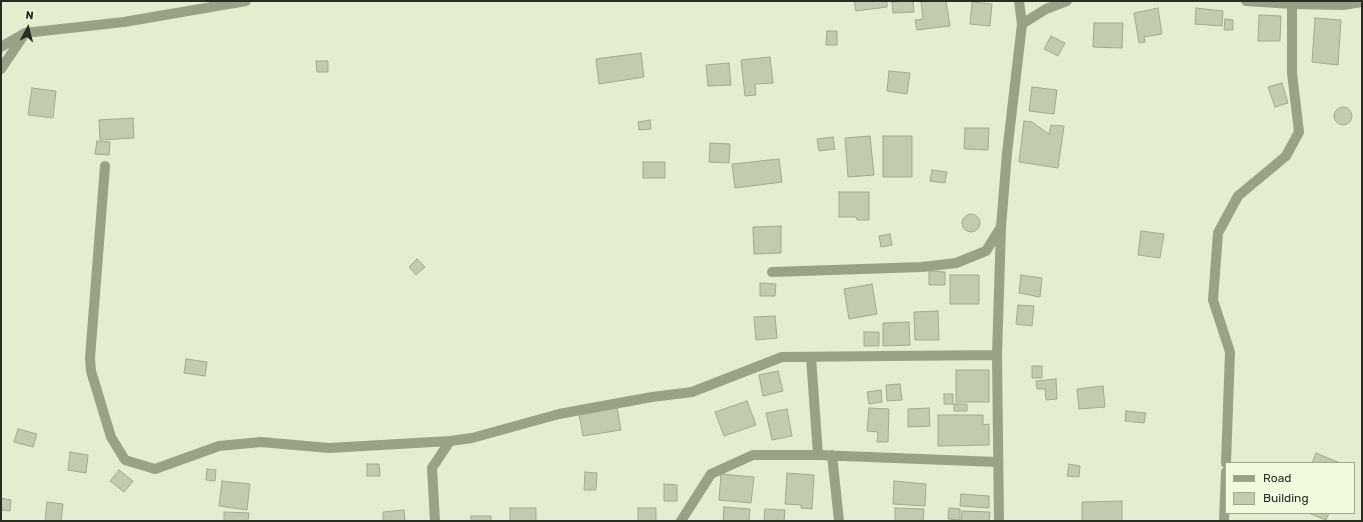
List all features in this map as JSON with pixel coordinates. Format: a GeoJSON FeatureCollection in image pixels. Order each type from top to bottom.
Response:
{"type":"FeatureCollection","features":[{"type":"Feature","properties":{"kind":"street"},"geometry":{"type":"LineString","coordinates":[[1,47],[25,33],[124,22],[246,1]]}},
{"type":"Feature","properties":{"kind":"street"},"geometry":{"type":"LineString","coordinates":[[999,521],[997,462],[997,355],[1001,227],[1007,153],[1022,24],[1019,1]]}},
{"type":"Feature","properties":{"kind":"street"},"geometry":{"type":"LineString","coordinates":[[1022,24],[1046,9],[1067,1]]}},
{"type":"Feature","properties":{"kind":"street"},"geometry":{"type":"LineString","coordinates":[[1246,1],[1343,5],[1362,2]]}},
{"type":"Feature","properties":{"kind":"street"},"geometry":{"type":"LineString","coordinates":[[1226,462],[1230,352],[1213,300],[1218,233],[1238,196],[1286,156],[1299,132],[1292,73],[1292,4]]}},
{"type":"Feature","properties":{"kind":"street"},"geometry":{"type":"LineString","coordinates":[[1,69],[25,33]]}},
{"type":"Feature","properties":{"kind":"street"},"geometry":{"type":"LineString","coordinates":[[105,166],[90,358],[91,371],[111,437],[125,460],[154,469],[219,446],[261,442],[329,448],[450,441],[472,438],[559,414],[652,397],[692,392],[782,357],[997,355]]}},
{"type":"Feature","properties":{"kind":"street"},"geometry":{"type":"LineString","coordinates":[[772,272],[896,268],[956,264],[986,251],[1001,227]]}},
{"type":"Feature","properties":{"kind":"street"},"geometry":{"type":"LineString","coordinates":[[811,357],[818,455]]}},
{"type":"Feature","properties":{"kind":"street"},"geometry":{"type":"LineString","coordinates":[[435,521],[432,468],[450,441]]}},
{"type":"Feature","properties":{"kind":"street"},"geometry":{"type":"LineString","coordinates":[[681,521],[711,474],[753,455],[832,455],[997,462]]}},
{"type":"Feature","properties":{"kind":"street"},"geometry":{"type":"LineString","coordinates":[[832,455],[839,521]]}},
{"type":"Feature","properties":{"kind":"street"},"geometry":{"type":"LineString","coordinates":[[1224,521],[1225,496]]}},
{"type":"Feature","properties":{"kind":"building"},"geometry":{"type":"Polygon","coordinates":[[[854,1],[887,1],[887,7],[856,11],[854,1]]]}},
{"type":"Feature","properties":{"kind":"building"},"geometry":{"type":"Polygon","coordinates":[[[913,1],[914,12],[893,13],[892,2],[913,1]]]}},
{"type":"Feature","properties":{"kind":"building"},"geometry":{"type":"Polygon","coordinates":[[[946,1],[950,26],[917,30],[915,20],[923,19],[921,2],[946,1]]]}},
{"type":"Feature","properties":{"kind":"building"},"geometry":{"type":"Polygon","coordinates":[[[972,2],[992,4],[990,26],[970,24],[972,2]]]}},
{"type":"Feature","properties":{"kind":"building"},"geometry":{"type":"Polygon","coordinates":[[[1158,8],[1162,34],[1144,37],[1145,42],[1139,43],[1134,13],[1158,8]]]}},
{"type":"Feature","properties":{"kind":"building"},"geometry":{"type":"Polygon","coordinates":[[[1196,8],[1223,11],[1222,26],[1195,24],[1196,8]]]}},
{"type":"Feature","properties":{"kind":"building"},"geometry":{"type":"Polygon","coordinates":[[[1259,15],[1281,16],[1280,41],[1258,41],[1259,15]]]}},
{"type":"Feature","properties":{"kind":"building"},"geometry":{"type":"Polygon","coordinates":[[[1315,18],[1341,20],[1338,65],[1312,62],[1315,18]]]}},
{"type":"Feature","properties":{"kind":"building"},"geometry":{"type":"Polygon","coordinates":[[[1225,19],[1233,20],[1233,30],[1224,30],[1225,19]]]}},
{"type":"Feature","properties":{"kind":"building"},"geometry":{"type":"Polygon","coordinates":[[[1094,23],[1123,23],[1122,48],[1093,47],[1094,23]]]}},
{"type":"Feature","properties":{"kind":"building"},"geometry":{"type":"Polygon","coordinates":[[[827,31],[837,31],[837,45],[826,45],[827,31]]]}},
{"type":"Feature","properties":{"kind":"building"},"geometry":{"type":"Polygon","coordinates":[[[1051,36],[1065,43],[1058,56],[1044,49],[1051,36]]]}},
{"type":"Feature","properties":{"kind":"building"},"geometry":{"type":"Polygon","coordinates":[[[641,53],[644,77],[599,84],[596,59],[641,53]]]}},
{"type":"Feature","properties":{"kind":"building"},"geometry":{"type":"Polygon","coordinates":[[[770,57],[773,83],[755,84],[756,95],[745,96],[741,60],[770,57]]]}},
{"type":"Feature","properties":{"kind":"building"},"geometry":{"type":"Polygon","coordinates":[[[316,61],[328,61],[328,72],[317,72],[316,61]]]}},
{"type":"Feature","properties":{"kind":"building"},"geometry":{"type":"Polygon","coordinates":[[[729,63],[731,85],[708,86],[706,65],[729,63]]]}},
{"type":"Feature","properties":{"kind":"building"},"geometry":{"type":"Polygon","coordinates":[[[889,71],[910,73],[907,94],[887,91],[889,71]]]}},
{"type":"Feature","properties":{"kind":"building"},"geometry":{"type":"Polygon","coordinates":[[[1282,83],[1288,103],[1275,107],[1268,87],[1282,83]]]}},
{"type":"Feature","properties":{"kind":"building"},"geometry":{"type":"Polygon","coordinates":[[[1032,87],[1057,90],[1054,114],[1029,111],[1032,87]]]}},
{"type":"Feature","properties":{"kind":"building"},"geometry":{"type":"Polygon","coordinates":[[[32,88],[56,91],[53,118],[28,115],[32,88]]]}},
{"type":"Feature","properties":{"kind":"building"},"geometry":{"type":"Polygon","coordinates":[[[1343,107],[1349,110],[1352,116],[1349,122],[1343,125],[1337,122],[1334,116],[1337,110],[1343,107]]]}},
{"type":"Feature","properties":{"kind":"building"},"geometry":{"type":"Polygon","coordinates":[[[133,118],[134,138],[100,140],[99,120],[133,118]]]}},
{"type":"Feature","properties":{"kind":"building"},"geometry":{"type":"Polygon","coordinates":[[[650,120],[651,129],[639,130],[638,122],[650,120]]]}},
{"type":"Feature","properties":{"kind":"building"},"geometry":{"type":"Polygon","coordinates":[[[1024,121],[1032,122],[1049,134],[1051,125],[1064,126],[1058,168],[1019,162],[1024,121]]]}},
{"type":"Feature","properties":{"kind":"building"},"geometry":{"type":"Polygon","coordinates":[[[965,128],[989,128],[988,150],[964,149],[965,128]]]}},
{"type":"Feature","properties":{"kind":"building"},"geometry":{"type":"Polygon","coordinates":[[[870,136],[874,175],[848,177],[845,138],[870,136]]]}},
{"type":"Feature","properties":{"kind":"building"},"geometry":{"type":"Polygon","coordinates":[[[883,136],[912,136],[912,177],[883,177],[883,136]]]}},
{"type":"Feature","properties":{"kind":"building"},"geometry":{"type":"Polygon","coordinates":[[[833,137],[835,149],[819,151],[817,139],[833,137]]]}},
{"type":"Feature","properties":{"kind":"building"},"geometry":{"type":"Polygon","coordinates":[[[97,141],[110,142],[109,155],[95,154],[97,141]]]}},
{"type":"Feature","properties":{"kind":"building"},"geometry":{"type":"Polygon","coordinates":[[[710,143],[730,144],[729,163],[709,162],[710,143]]]}},
{"type":"Feature","properties":{"kind":"building"},"geometry":{"type":"Polygon","coordinates":[[[779,159],[782,182],[735,188],[732,164],[779,159]]]}},
{"type":"Feature","properties":{"kind":"building"},"geometry":{"type":"Polygon","coordinates":[[[643,162],[665,162],[665,178],[643,178],[643,162]]]}},
{"type":"Feature","properties":{"kind":"building"},"geometry":{"type":"Polygon","coordinates":[[[932,170],[947,172],[945,183],[930,181],[932,170]]]}},
{"type":"Feature","properties":{"kind":"building"},"geometry":{"type":"Polygon","coordinates":[[[839,192],[869,192],[869,220],[857,220],[856,217],[839,217],[839,192]]]}},
{"type":"Feature","properties":{"kind":"building"},"geometry":{"type":"Polygon","coordinates":[[[971,214],[977,217],[980,223],[977,229],[971,232],[965,229],[962,223],[965,217],[971,214]]]}},
{"type":"Feature","properties":{"kind":"building"},"geometry":{"type":"Polygon","coordinates":[[[781,226],[781,253],[754,254],[753,227],[781,226]]]}},
{"type":"Feature","properties":{"kind":"building"},"geometry":{"type":"Polygon","coordinates":[[[1141,231],[1164,234],[1160,258],[1138,255],[1141,231]]]}},
{"type":"Feature","properties":{"kind":"building"},"geometry":{"type":"Polygon","coordinates":[[[890,234],[892,245],[881,247],[879,236],[890,234]]]}},
{"type":"Feature","properties":{"kind":"building"},"geometry":{"type":"Polygon","coordinates":[[[417,259],[425,267],[416,275],[409,267],[417,259]]]}},
{"type":"Feature","properties":{"kind":"building"},"geometry":{"type":"Polygon","coordinates":[[[929,271],[945,272],[945,285],[929,285],[929,271]]]}},
{"type":"Feature","properties":{"kind":"building"},"geometry":{"type":"Polygon","coordinates":[[[950,275],[979,275],[979,304],[950,304],[950,275]]]}},
{"type":"Feature","properties":{"kind":"building"},"geometry":{"type":"Polygon","coordinates":[[[1021,275],[1042,278],[1040,297],[1019,293],[1021,275]]]}},
{"type":"Feature","properties":{"kind":"building"},"geometry":{"type":"Polygon","coordinates":[[[760,283],[776,284],[775,296],[760,296],[760,283]]]}},
{"type":"Feature","properties":{"kind":"building"},"geometry":{"type":"Polygon","coordinates":[[[872,284],[877,314],[849,319],[844,289],[872,284]]]}},
{"type":"Feature","properties":{"kind":"building"},"geometry":{"type":"Polygon","coordinates":[[[1018,305],[1034,306],[1032,326],[1016,324],[1018,305]]]}},
{"type":"Feature","properties":{"kind":"building"},"geometry":{"type":"Polygon","coordinates":[[[938,311],[939,340],[915,340],[914,312],[938,311]]]}},
{"type":"Feature","properties":{"kind":"building"},"geometry":{"type":"Polygon","coordinates":[[[775,316],[777,338],[756,340],[754,317],[775,316]]]}},
{"type":"Feature","properties":{"kind":"building"},"geometry":{"type":"Polygon","coordinates":[[[909,322],[910,345],[883,346],[883,323],[909,322]]]}},
{"type":"Feature","properties":{"kind":"building"},"geometry":{"type":"Polygon","coordinates":[[[864,332],[879,332],[879,346],[864,346],[864,332]]]}},
{"type":"Feature","properties":{"kind":"building"},"geometry":{"type":"Polygon","coordinates":[[[186,359],[207,362],[205,376],[184,373],[186,359]]]}},
{"type":"Feature","properties":{"kind":"building"},"geometry":{"type":"Polygon","coordinates":[[[1032,366],[1042,366],[1042,378],[1032,378],[1032,366]]]}},
{"type":"Feature","properties":{"kind":"building"},"geometry":{"type":"Polygon","coordinates":[[[956,370],[989,370],[989,402],[956,402],[956,370]]]}},
{"type":"Feature","properties":{"kind":"building"},"geometry":{"type":"Polygon","coordinates":[[[778,371],[783,391],[763,396],[759,375],[778,371]]]}},
{"type":"Feature","properties":{"kind":"building"},"geometry":{"type":"Polygon","coordinates":[[[1056,379],[1057,399],[1046,400],[1045,389],[1037,389],[1036,381],[1056,379]]]}},
{"type":"Feature","properties":{"kind":"building"},"geometry":{"type":"Polygon","coordinates":[[[900,384],[902,400],[887,401],[886,385],[900,384]]]}},
{"type":"Feature","properties":{"kind":"building"},"geometry":{"type":"Polygon","coordinates":[[[1103,386],[1105,407],[1079,409],[1077,389],[1103,386]]]}},
{"type":"Feature","properties":{"kind":"building"},"geometry":{"type":"Polygon","coordinates":[[[881,390],[882,402],[869,404],[867,392],[881,390]]]}},
{"type":"Feature","properties":{"kind":"building"},"geometry":{"type":"Polygon","coordinates":[[[944,394],[953,394],[953,404],[944,404],[944,394]]]}},
{"type":"Feature","properties":{"kind":"building"},"geometry":{"type":"Polygon","coordinates":[[[747,401],[756,425],[724,436],[715,412],[747,401]]]}},
{"type":"Feature","properties":{"kind":"building"},"geometry":{"type":"Polygon","coordinates":[[[954,404],[967,404],[967,411],[954,411],[954,404]]]}},
{"type":"Feature","properties":{"kind":"building"},"geometry":{"type":"Polygon","coordinates":[[[617,407],[621,430],[583,436],[579,414],[617,407]]]}},
{"type":"Feature","properties":{"kind":"building"},"geometry":{"type":"Polygon","coordinates":[[[869,408],[889,409],[888,442],[877,442],[878,432],[867,431],[869,408]]]}},
{"type":"Feature","properties":{"kind":"building"},"geometry":{"type":"Polygon","coordinates":[[[929,408],[930,426],[908,427],[908,409],[929,408]]]}},
{"type":"Feature","properties":{"kind":"building"},"geometry":{"type":"Polygon","coordinates":[[[787,409],[792,436],[772,440],[766,413],[787,409]]]}},
{"type":"Feature","properties":{"kind":"building"},"geometry":{"type":"Polygon","coordinates":[[[1126,411],[1146,413],[1144,423],[1125,421],[1126,411]]]}},
{"type":"Feature","properties":{"kind":"building"},"geometry":{"type":"Polygon","coordinates":[[[938,415],[983,415],[983,425],[989,424],[989,445],[938,446],[938,415]]]}},
{"type":"Feature","properties":{"kind":"building"},"geometry":{"type":"Polygon","coordinates":[[[18,429],[37,434],[33,447],[14,442],[18,429]]]}},
{"type":"Feature","properties":{"kind":"building"},"geometry":{"type":"Polygon","coordinates":[[[70,452],[88,455],[86,473],[68,470],[70,452]]]}},
{"type":"Feature","properties":{"kind":"building"},"geometry":{"type":"Polygon","coordinates":[[[1316,453],[1338,462],[1312,462],[1316,453]]]}},
{"type":"Feature","properties":{"kind":"building"},"geometry":{"type":"Polygon","coordinates":[[[367,464],[379,464],[380,476],[367,476],[367,464]]]}},
{"type":"Feature","properties":{"kind":"building"},"geometry":{"type":"Polygon","coordinates":[[[1069,464],[1080,466],[1079,477],[1067,476],[1069,464]]]}},
{"type":"Feature","properties":{"kind":"building"},"geometry":{"type":"Polygon","coordinates":[[[207,469],[216,470],[215,481],[206,480],[207,469]]]}},
{"type":"Feature","properties":{"kind":"building"},"geometry":{"type":"Polygon","coordinates":[[[119,470],[133,481],[124,492],[110,481],[119,470]]]}},
{"type":"Feature","properties":{"kind":"building"},"geometry":{"type":"Polygon","coordinates":[[[585,472],[597,473],[596,490],[584,490],[585,472]]]}},
{"type":"Feature","properties":{"kind":"building"},"geometry":{"type":"Polygon","coordinates":[[[787,473],[814,475],[812,509],[801,508],[801,505],[785,504],[787,473]]]}},
{"type":"Feature","properties":{"kind":"building"},"geometry":{"type":"Polygon","coordinates":[[[721,474],[754,477],[751,503],[719,500],[721,474]]]}},
{"type":"Feature","properties":{"kind":"building"},"geometry":{"type":"Polygon","coordinates":[[[222,481],[250,484],[247,510],[219,506],[222,481]]]}},
{"type":"Feature","properties":{"kind":"building"},"geometry":{"type":"Polygon","coordinates":[[[894,481],[926,484],[925,506],[893,504],[894,481]]]}},
{"type":"Feature","properties":{"kind":"building"},"geometry":{"type":"Polygon","coordinates":[[[664,484],[677,485],[677,501],[664,501],[664,484]]]}},
{"type":"Feature","properties":{"kind":"building"},"geometry":{"type":"Polygon","coordinates":[[[961,494],[989,496],[989,508],[960,506],[961,494]]]}},
{"type":"Feature","properties":{"kind":"building"},"geometry":{"type":"Polygon","coordinates":[[[1,498],[11,500],[10,511],[1,510],[1,498]]]}},
{"type":"Feature","properties":{"kind":"building"},"geometry":{"type":"Polygon","coordinates":[[[1122,501],[1122,521],[1082,521],[1082,502],[1122,501]]]}},
{"type":"Feature","properties":{"kind":"building"},"geometry":{"type":"Polygon","coordinates":[[[47,502],[63,504],[61,521],[45,521],[47,502]]]}},
{"type":"Feature","properties":{"kind":"building"},"geometry":{"type":"Polygon","coordinates":[[[724,507],[750,509],[749,521],[723,521],[724,507]]]}},
{"type":"Feature","properties":{"kind":"building"},"geometry":{"type":"Polygon","coordinates":[[[510,508],[536,508],[536,521],[510,521],[510,508]]]}},
{"type":"Feature","properties":{"kind":"building"},"geometry":{"type":"Polygon","coordinates":[[[638,508],[656,508],[656,521],[638,521],[638,508]]]}},
{"type":"Feature","properties":{"kind":"building"},"geometry":{"type":"Polygon","coordinates":[[[895,508],[924,509],[923,521],[895,521],[895,508]]]}},
{"type":"Feature","properties":{"kind":"building"},"geometry":{"type":"Polygon","coordinates":[[[949,508],[960,509],[960,520],[948,519],[949,508]]]}},
{"type":"Feature","properties":{"kind":"building"},"geometry":{"type":"Polygon","coordinates":[[[765,509],[785,510],[784,521],[764,521],[765,509]]]}},
{"type":"Feature","properties":{"kind":"building"},"geometry":{"type":"Polygon","coordinates":[[[404,510],[405,521],[383,521],[383,512],[404,510]]]}},
{"type":"Feature","properties":{"kind":"building"},"geometry":{"type":"Polygon","coordinates":[[[962,511],[990,512],[989,521],[961,521],[962,511]]]}},
{"type":"Feature","properties":{"kind":"building"},"geometry":{"type":"Polygon","coordinates":[[[224,512],[249,513],[248,521],[224,521],[224,512]]]}},
{"type":"Feature","properties":{"kind":"building"},"geometry":{"type":"Polygon","coordinates":[[[1311,514],[1329,514],[1326,520],[1311,514]]]}},
{"type":"Feature","properties":{"kind":"building"},"geometry":{"type":"Polygon","coordinates":[[[471,516],[491,516],[491,521],[471,521],[471,516]]]}}]}
